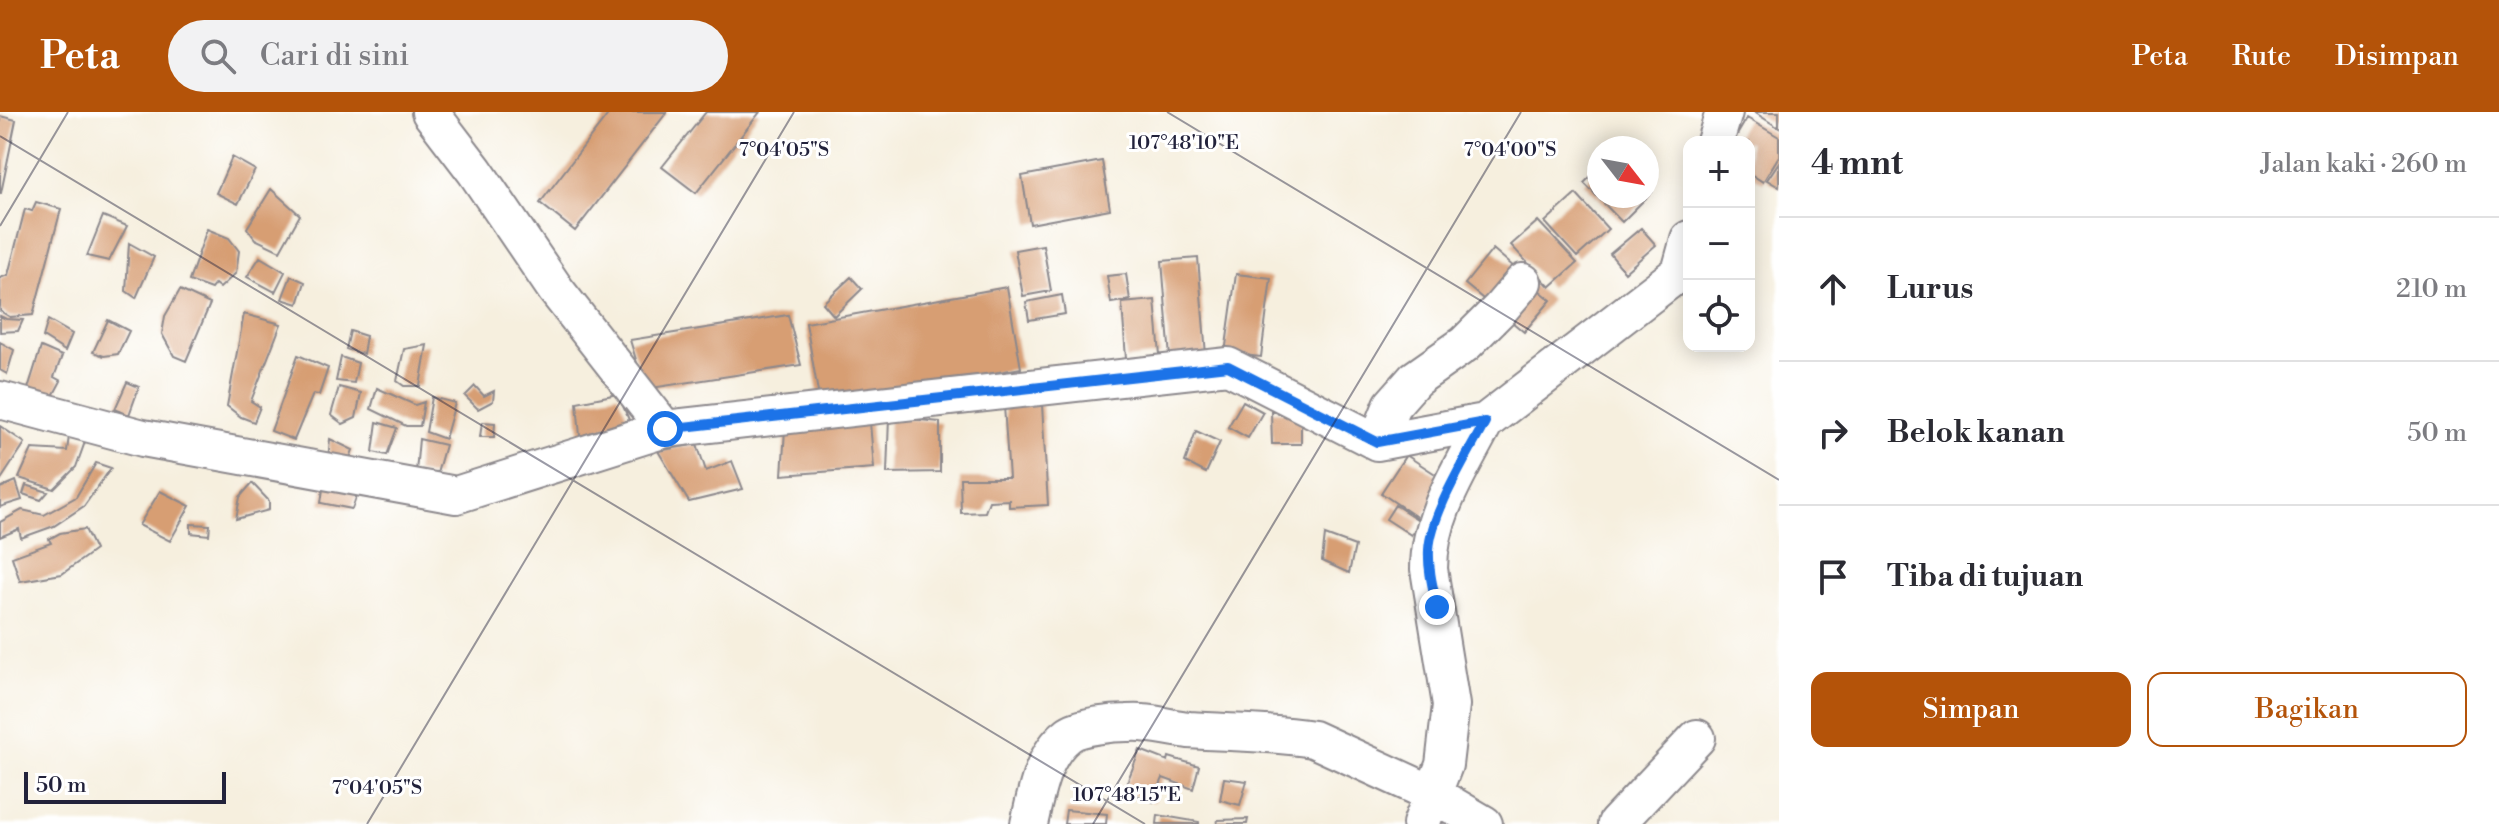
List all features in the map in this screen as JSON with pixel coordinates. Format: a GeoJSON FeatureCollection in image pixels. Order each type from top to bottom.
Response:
{"type":"FeatureCollection","features":[{"type":"Feature","properties":{"kind":"street"},"geometry":{"type":"LineString","coordinates":[[430,112],[475,171],[556,290],[665,429]]}},
{"type":"Feature","properties":{"kind":"street"},"geometry":{"type":"LineString","coordinates":[[1717,136],[1724,112]]}},
{"type":"Feature","properties":{"kind":"street"},"geometry":{"type":"LineString","coordinates":[[1427,809],[1444,765],[1451,705],[1429,569],[1429,547],[1447,496],[1485,422],[1680,272],[1683,261]]}},
{"type":"Feature","properties":{"kind":"street"},"geometry":{"type":"LineString","coordinates":[[1377,442],[1392,405],[1415,379],[1465,344],[1523,282]]}},
{"type":"Feature","properties":{"kind":"street"},"geometry":{"type":"LineString","coordinates":[[0,400],[143,438],[456,495],[665,429],[1228,366],[1377,442],[1485,422]]}},
{"type":"Feature","properties":{"kind":"street"},"geometry":{"type":"LineString","coordinates":[[1029,824],[1046,765],[1062,740],[1084,727],[1127,723],[1313,739],[1427,809],[1484,824]]}},
{"type":"Feature","properties":{"kind":"street"},"geometry":{"type":"LineString","coordinates":[[1616,824],[1697,738]]}},
{"type":"Feature","properties":{"kind":"building"},"geometry":{"type":"Polygon","coordinates":[[[610,112],[667,112],[575,231],[540,203],[610,112]]]}},
{"type":"Feature","properties":{"kind":"building"},"geometry":{"type":"Polygon","coordinates":[[[706,112],[760,112],[696,193],[662,167],[706,112]]]}},
{"type":"Feature","properties":{"kind":"building"},"geometry":{"type":"Polygon","coordinates":[[[1754,112],[1779,112],[1779,128],[1754,112]]]}},
{"type":"Feature","properties":{"kind":"building"},"geometry":{"type":"Polygon","coordinates":[[[0,116],[16,120],[1,193],[0,193],[0,116]]]}},
{"type":"Feature","properties":{"kind":"building"},"geometry":{"type":"Polygon","coordinates":[[[1747,118],[1779,137],[1779,156],[1763,182],[1755,177],[1755,136],[1736,136],[1747,118]]]}},
{"type":"Feature","properties":{"kind":"building"},"geometry":{"type":"Polygon","coordinates":[[[232,157],[255,170],[238,204],[216,193],[232,157]]]}},
{"type":"Feature","properties":{"kind":"building"},"geometry":{"type":"Polygon","coordinates":[[[1102,161],[1110,209],[1030,224],[1022,176],[1102,161]]]}},
{"type":"Feature","properties":{"kind":"building"},"geometry":{"type":"Polygon","coordinates":[[[1779,162],[1779,187],[1767,180],[1779,162]]]}},
{"type":"Feature","properties":{"kind":"building"},"geometry":{"type":"Polygon","coordinates":[[[271,189],[300,215],[280,251],[255,239],[247,228],[271,189]]]}},
{"type":"Feature","properties":{"kind":"building"},"geometry":{"type":"Polygon","coordinates":[[[1576,194],[1608,229],[1577,257],[1545,222],[1576,194]]]}},
{"type":"Feature","properties":{"kind":"building"},"geometry":{"type":"Polygon","coordinates":[[[36,202],[61,209],[33,315],[10,317],[0,311],[0,278],[8,275],[25,209],[32,211],[36,202]]]}},
{"type":"Feature","properties":{"kind":"building"},"geometry":{"type":"Polygon","coordinates":[[[1608,208],[1636,208],[1622,222],[1608,208]]]}},
{"type":"Feature","properties":{"kind":"building"},"geometry":{"type":"Polygon","coordinates":[[[103,216],[127,226],[109,261],[87,256],[103,216]]]}},
{"type":"Feature","properties":{"kind":"building"},"geometry":{"type":"Polygon","coordinates":[[[1538,221],[1577,263],[1550,287],[1511,245],[1538,221]]]}},
{"type":"Feature","properties":{"kind":"building"},"geometry":{"type":"Polygon","coordinates":[[[1641,228],[1656,245],[1625,272],[1610,254],[1641,228]]]}},
{"type":"Feature","properties":{"kind":"building"},"geometry":{"type":"Polygon","coordinates":[[[207,229],[229,238],[239,251],[236,273],[220,288],[215,284],[211,289],[189,281],[207,229]]]}},
{"type":"Feature","properties":{"kind":"building"},"geometry":{"type":"Polygon","coordinates":[[[129,243],[154,257],[136,298],[126,291],[129,243]]]}},
{"type":"Feature","properties":{"kind":"building"},"geometry":{"type":"Polygon","coordinates":[[[1043,245],[1051,291],[1023,296],[1015,250],[1043,245]]]}},
{"type":"Feature","properties":{"kind":"building"},"geometry":{"type":"Polygon","coordinates":[[[1493,249],[1521,273],[1493,307],[1465,284],[1493,249]]]}},
{"type":"Feature","properties":{"kind":"building"},"geometry":{"type":"Polygon","coordinates":[[[260,257],[285,272],[275,292],[247,277],[260,257]]]}},
{"type":"Feature","properties":{"kind":"building"},"geometry":{"type":"Polygon","coordinates":[[[1198,258],[1206,355],[1170,358],[1162,261],[1198,258]]]}},
{"type":"Feature","properties":{"kind":"building"},"geometry":{"type":"Polygon","coordinates":[[[1126,274],[1130,300],[1111,303],[1107,276],[1126,274]]]}},
{"type":"Feature","properties":{"kind":"building"},"geometry":{"type":"Polygon","coordinates":[[[1236,274],[1271,278],[1261,357],[1225,353],[1236,274]]]}},
{"type":"Feature","properties":{"kind":"building"},"geometry":{"type":"Polygon","coordinates":[[[291,276],[305,282],[298,304],[282,299],[291,276]]]}},
{"type":"Feature","properties":{"kind":"building"},"geometry":{"type":"Polygon","coordinates":[[[851,277],[862,289],[834,316],[823,303],[851,277]]]}},
{"type":"Feature","properties":{"kind":"building"},"geometry":{"type":"Polygon","coordinates":[[[1533,285],[1551,300],[1524,332],[1506,317],[1533,285]]]}},
{"type":"Feature","properties":{"kind":"building"},"geometry":{"type":"Polygon","coordinates":[[[1007,287],[1021,368],[820,404],[806,323],[1007,287]]]}},
{"type":"Feature","properties":{"kind":"building"},"geometry":{"type":"Polygon","coordinates":[[[180,290],[210,304],[186,361],[174,356],[162,334],[165,316],[180,290]]]}},
{"type":"Feature","properties":{"kind":"building"},"geometry":{"type":"Polygon","coordinates":[[[1062,295],[1065,314],[1029,320],[1026,302],[1062,295]]]}},
{"type":"Feature","properties":{"kind":"building"},"geometry":{"type":"Polygon","coordinates":[[[1155,300],[1160,355],[1126,359],[1122,303],[1155,300]]]}},
{"type":"Feature","properties":{"kind":"building"},"geometry":{"type":"Polygon","coordinates":[[[244,314],[281,324],[251,401],[260,407],[254,422],[227,406],[244,314]]]}},
{"type":"Feature","properties":{"kind":"building"},"geometry":{"type":"Polygon","coordinates":[[[788,315],[801,365],[645,389],[630,340],[788,315]]]}},
{"type":"Feature","properties":{"kind":"building"},"geometry":{"type":"Polygon","coordinates":[[[0,316],[23,320],[18,331],[0,332],[0,316]]]}},
{"type":"Feature","properties":{"kind":"building"},"geometry":{"type":"Polygon","coordinates":[[[48,320],[72,334],[65,351],[43,337],[48,320]]]}},
{"type":"Feature","properties":{"kind":"building"},"geometry":{"type":"Polygon","coordinates":[[[108,320],[129,331],[118,354],[104,356],[93,352],[108,320]]]}},
{"type":"Feature","properties":{"kind":"building"},"geometry":{"type":"Polygon","coordinates":[[[350,331],[366,336],[363,354],[346,349],[350,331]]]}},
{"type":"Feature","properties":{"kind":"building"},"geometry":{"type":"Polygon","coordinates":[[[0,342],[14,350],[7,374],[0,370],[0,342]]]}},
{"type":"Feature","properties":{"kind":"building"},"geometry":{"type":"Polygon","coordinates":[[[427,345],[420,386],[404,386],[397,381],[404,349],[427,345]]]}},
{"type":"Feature","properties":{"kind":"building"},"geometry":{"type":"Polygon","coordinates":[[[41,347],[62,356],[54,377],[61,381],[54,394],[43,398],[27,392],[41,347]]]}},
{"type":"Feature","properties":{"kind":"building"},"geometry":{"type":"Polygon","coordinates":[[[298,355],[328,368],[319,395],[313,394],[294,440],[271,431],[298,355]]]}},
{"type":"Feature","properties":{"kind":"building"},"geometry":{"type":"Polygon","coordinates":[[[341,357],[358,363],[354,383],[336,381],[341,357]]]}},
{"type":"Feature","properties":{"kind":"building"},"geometry":{"type":"Polygon","coordinates":[[[127,382],[139,387],[129,415],[115,409],[127,382]]]}},
{"type":"Feature","properties":{"kind":"building"},"geometry":{"type":"Polygon","coordinates":[[[475,386],[484,396],[494,391],[493,401],[478,409],[465,396],[475,386]]]}},
{"type":"Feature","properties":{"kind":"building"},"geometry":{"type":"Polygon","coordinates":[[[339,387],[361,393],[356,418],[343,424],[331,415],[339,387]]]}},
{"type":"Feature","properties":{"kind":"building"},"geometry":{"type":"Polygon","coordinates":[[[377,388],[415,405],[424,402],[420,426],[406,426],[371,409],[377,388]]]}},
{"type":"Feature","properties":{"kind":"building"},"geometry":{"type":"Polygon","coordinates":[[[618,394],[629,420],[580,436],[577,402],[618,394]]]}},
{"type":"Feature","properties":{"kind":"building"},"geometry":{"type":"Polygon","coordinates":[[[432,397],[455,403],[445,439],[426,432],[432,397]]]}},
{"type":"Feature","properties":{"kind":"building"},"geometry":{"type":"Polygon","coordinates":[[[1243,401],[1263,412],[1248,438],[1228,427],[1243,401]]]}},
{"type":"Feature","properties":{"kind":"building"},"geometry":{"type":"Polygon","coordinates":[[[1042,405],[1048,505],[1009,507],[1009,500],[989,501],[985,512],[961,513],[960,478],[1009,478],[1004,406],[1042,405]]]}},
{"type":"Feature","properties":{"kind":"building"},"geometry":{"type":"Polygon","coordinates":[[[1271,411],[1301,411],[1301,444],[1272,444],[1271,411]]]}},
{"type":"Feature","properties":{"kind":"building"},"geometry":{"type":"Polygon","coordinates":[[[889,417],[940,422],[940,472],[887,473],[889,417]]]}},
{"type":"Feature","properties":{"kind":"building"},"geometry":{"type":"Polygon","coordinates":[[[377,422],[397,428],[387,455],[373,452],[377,422]]]}},
{"type":"Feature","properties":{"kind":"building"},"geometry":{"type":"Polygon","coordinates":[[[482,422],[495,423],[494,437],[480,437],[482,422]]]}},
{"type":"Feature","properties":{"kind":"building"},"geometry":{"type":"Polygon","coordinates":[[[870,423],[874,468],[782,475],[785,430],[870,423]]]}},
{"type":"Feature","properties":{"kind":"building"},"geometry":{"type":"Polygon","coordinates":[[[0,426],[25,443],[0,481],[0,426]]]}},
{"type":"Feature","properties":{"kind":"building"},"geometry":{"type":"Polygon","coordinates":[[[1196,431],[1220,442],[1206,473],[1185,462],[1196,431]]]}},
{"type":"Feature","properties":{"kind":"building"},"geometry":{"type":"Polygon","coordinates":[[[69,436],[86,439],[76,467],[54,489],[19,478],[32,449],[67,451],[69,436]]]}},
{"type":"Feature","properties":{"kind":"building"},"geometry":{"type":"Polygon","coordinates":[[[330,439],[353,450],[347,466],[328,460],[330,439]]]}},
{"type":"Feature","properties":{"kind":"building"},"geometry":{"type":"Polygon","coordinates":[[[419,439],[445,445],[436,477],[416,472],[419,439]]]}},
{"type":"Feature","properties":{"kind":"building"},"geometry":{"type":"Polygon","coordinates":[[[697,444],[706,471],[732,461],[743,489],[689,502],[658,451],[697,444]]]}},
{"type":"Feature","properties":{"kind":"building"},"geometry":{"type":"Polygon","coordinates":[[[1406,455],[1446,481],[1421,520],[1381,493],[1406,455]]]}},
{"type":"Feature","properties":{"kind":"building"},"geometry":{"type":"Polygon","coordinates":[[[96,463],[111,468],[84,506],[54,526],[21,538],[19,529],[0,537],[0,522],[22,510],[44,515],[76,497],[96,463]]]}},
{"type":"Feature","properties":{"kind":"building"},"geometry":{"type":"Polygon","coordinates":[[[325,475],[358,492],[352,509],[321,503],[325,475]]]}},
{"type":"Feature","properties":{"kind":"building"},"geometry":{"type":"Polygon","coordinates":[[[16,481],[22,500],[0,507],[0,488],[16,481]]]}},
{"type":"Feature","properties":{"kind":"building"},"geometry":{"type":"Polygon","coordinates":[[[252,483],[269,501],[269,510],[236,519],[240,497],[252,483]]]}},
{"type":"Feature","properties":{"kind":"building"},"geometry":{"type":"Polygon","coordinates":[[[26,485],[48,492],[41,500],[23,494],[26,485]]]}},
{"type":"Feature","properties":{"kind":"building"},"geometry":{"type":"Polygon","coordinates":[[[160,491],[190,506],[170,541],[139,525],[160,491]]]}},
{"type":"Feature","properties":{"kind":"building"},"geometry":{"type":"Polygon","coordinates":[[[1395,505],[1420,521],[1411,535],[1386,519],[1395,505]]]}},
{"type":"Feature","properties":{"kind":"building"},"geometry":{"type":"Polygon","coordinates":[[[191,524],[210,525],[209,535],[191,533],[191,524]]]}},
{"type":"Feature","properties":{"kind":"building"},"geometry":{"type":"Polygon","coordinates":[[[85,529],[95,550],[62,574],[20,581],[12,557],[51,543],[49,539],[60,533],[85,529]]]}},
{"type":"Feature","properties":{"kind":"building"},"geometry":{"type":"Polygon","coordinates":[[[1325,535],[1355,546],[1349,573],[1322,561],[1325,535]]]}},
{"type":"Feature","properties":{"kind":"building"},"geometry":{"type":"Polygon","coordinates":[[[1140,750],[1168,761],[1169,757],[1199,766],[1193,789],[1163,778],[1153,802],[1124,790],[1140,750]]]}},
{"type":"Feature","properties":{"kind":"building"},"geometry":{"type":"Polygon","coordinates":[[[1224,778],[1247,781],[1240,805],[1220,800],[1224,778]]]}},
{"type":"Feature","properties":{"kind":"building"},"geometry":{"type":"Polygon","coordinates":[[[1066,810],[1107,814],[1106,824],[1064,824],[1066,810]]]}},
{"type":"Feature","properties":{"kind":"building"},"geometry":{"type":"Polygon","coordinates":[[[1158,815],[1199,822],[1199,824],[1157,824],[1158,815]]]}},
{"type":"Feature","properties":{"kind":"building"},"geometry":{"type":"Polygon","coordinates":[[[1248,819],[1247,824],[1217,824],[1218,820],[1248,819]]]}},
{"type":"Feature","properties":{"kind":"route"},"geometry":{"type":"LineString","coordinates":[[665,429],[1228,366],[1377,442],[1485,422],[1447,496],[1432,533],[1429,569],[1437,607]]}}]}
